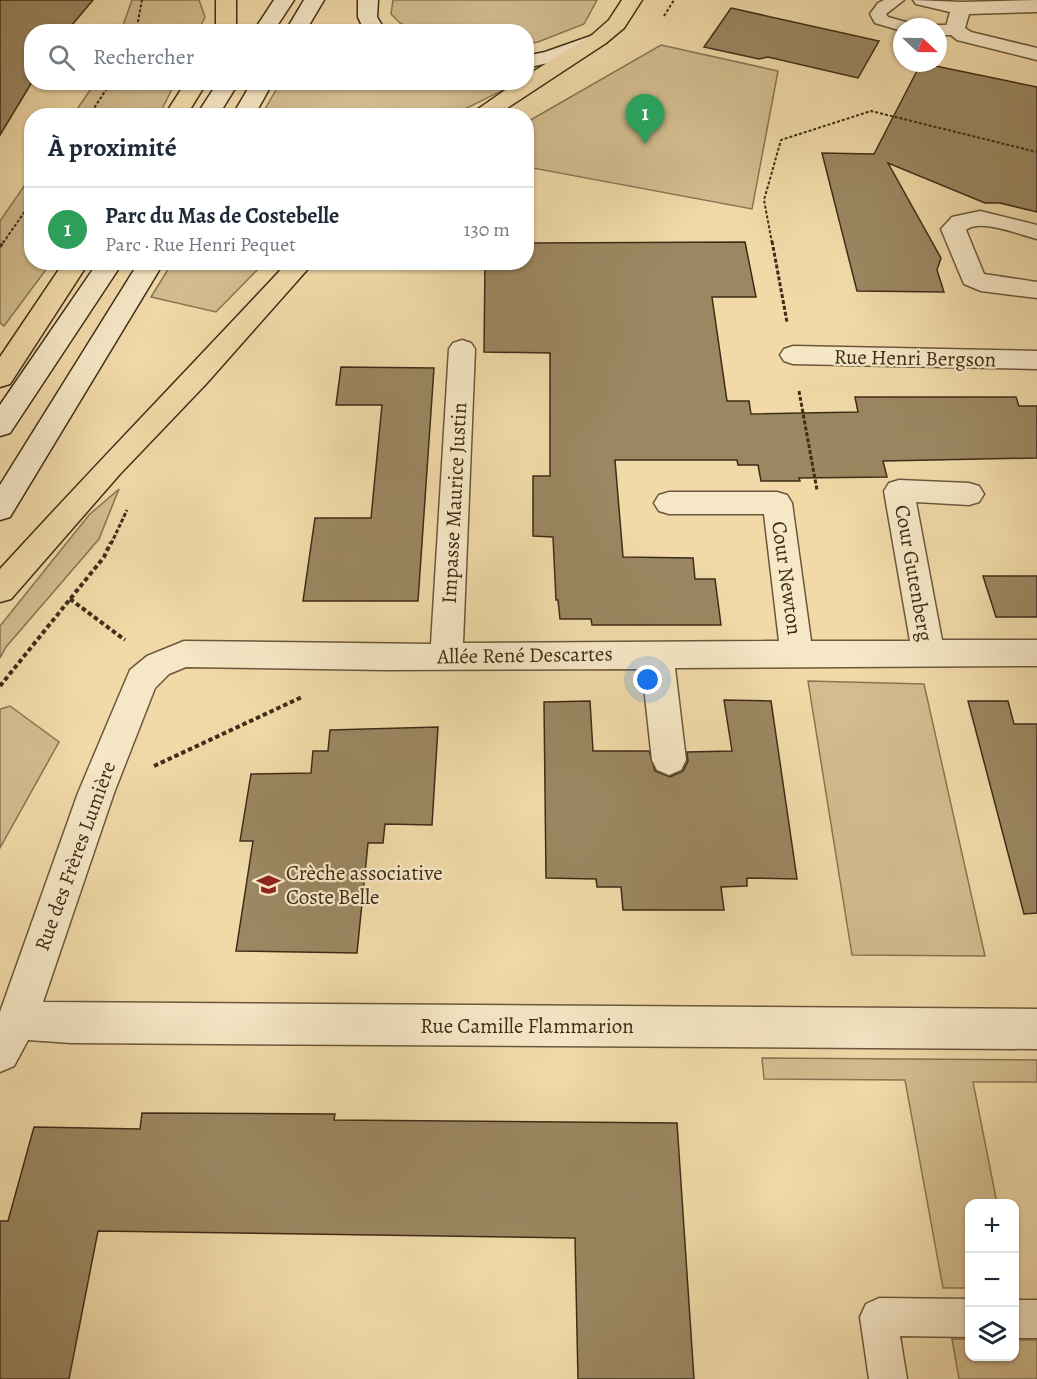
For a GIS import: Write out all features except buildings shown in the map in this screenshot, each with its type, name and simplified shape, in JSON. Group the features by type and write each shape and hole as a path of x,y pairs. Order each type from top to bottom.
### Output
{"main road":[{"path":"226,0 226,24"},
{"path":"534,81 599,39 616,24 632,0"},
{"path":"180,108 192,90"},
{"path":"491,108 520,90"},
{"path":"0,378 8,352 70,270"},
{"path":"0,590 110,466 196,378 295,270"}],"street":[{"path":"268,24 284,0"},
{"path":"300,24 314,0"},
{"path":"368,0 366,9 370,24"},
{"path":"923,0 962,8 1037,6"},
{"path":"962,8 956,20 947,30 1037,54"},
{"path":"534,60 550,57 599,39"},
{"path":"212,108 224,90"},
{"path":"248,108 258,90"},
{"path":"1037,232 969,217 957,224 953,230 973,278 981,283 1037,290"},
{"path":"0,426 106,270"},
{"path":"0,509 147,270"},
{"name":"Impasse Maurice Justin","path":"446,657 462,350"},
{"name":"Rue Henri Bergson","path":"793,356 1037,360"},
{"name":"Cour Gutenberg","path":"928,653 899,491 969,494"},
{"name":"Cour Newton","path":"669,503 777,503 796,653"},
{"name":"Allée René Descartes","path":"158,665 184,654 446,657 1037,653"},
{"path":"657,654 669,760"},
{"name":"Rue des Frères Lumière","path":"8,1036 96,793 142,680 158,665"},
{"name":"Rue Camille Flammarion","path":"8,1036 83,1023 1037,1029"}],"lane":[{"path":"893,23 881,20 878,14 884,6 896,0"},
{"path":"888,1379 879,1317 965,1318"},
{"path":"1019,1319 1037,1319"}],"path":[{"path":"138,24 142,0"},
{"path":"94,108 106,90"},
{"path":"777,503 818,497 764,200 781,140 870,111 1037,152"},
{"path":"0,247 24,212"},
{"path":"70,599 158,665"},
{"path":"96,793 312,692"}],"shaded area":[{"path":"132,0 199,0 205,17 202,24 123,24"},
{"path":"393,0 597,0 584,24 534,43 534,24 402,24 391,14"},
{"path":"661,45 778,71 752,209 534,168 534,118"},
{"path":"90,90 172,90 162,108 78,108"},
{"path":"276,90 503,90 467,108 266,108"},
{"path":"24,186 24,270 46,270 4,326 0,323 0,221"},
{"path":"168,270 257,270 216,312 151,297"},
{"path":"119,489 99,539 6,647 0,658 0,626 89,515"},
{"path":"808,681 924,684 985,956 852,955"},
{"path":"10,706 59,742 0,848 0,709"},
{"path":"762,1058 1037,1060 1037,1082 973,1082 996,1199 965,1199 965,1288 943,1288 905,1080 764,1079"},
{"path":"952,1339 965,1339 965,1361 1019,1361 1019,1340 1037,1340 1037,1379 959,1379"}],"place":[{"name":"Parc du Mas de Costebelle","path":"645,144"},
{"name":"Crèche associative Coste Belle","path":"268,885"}]}
